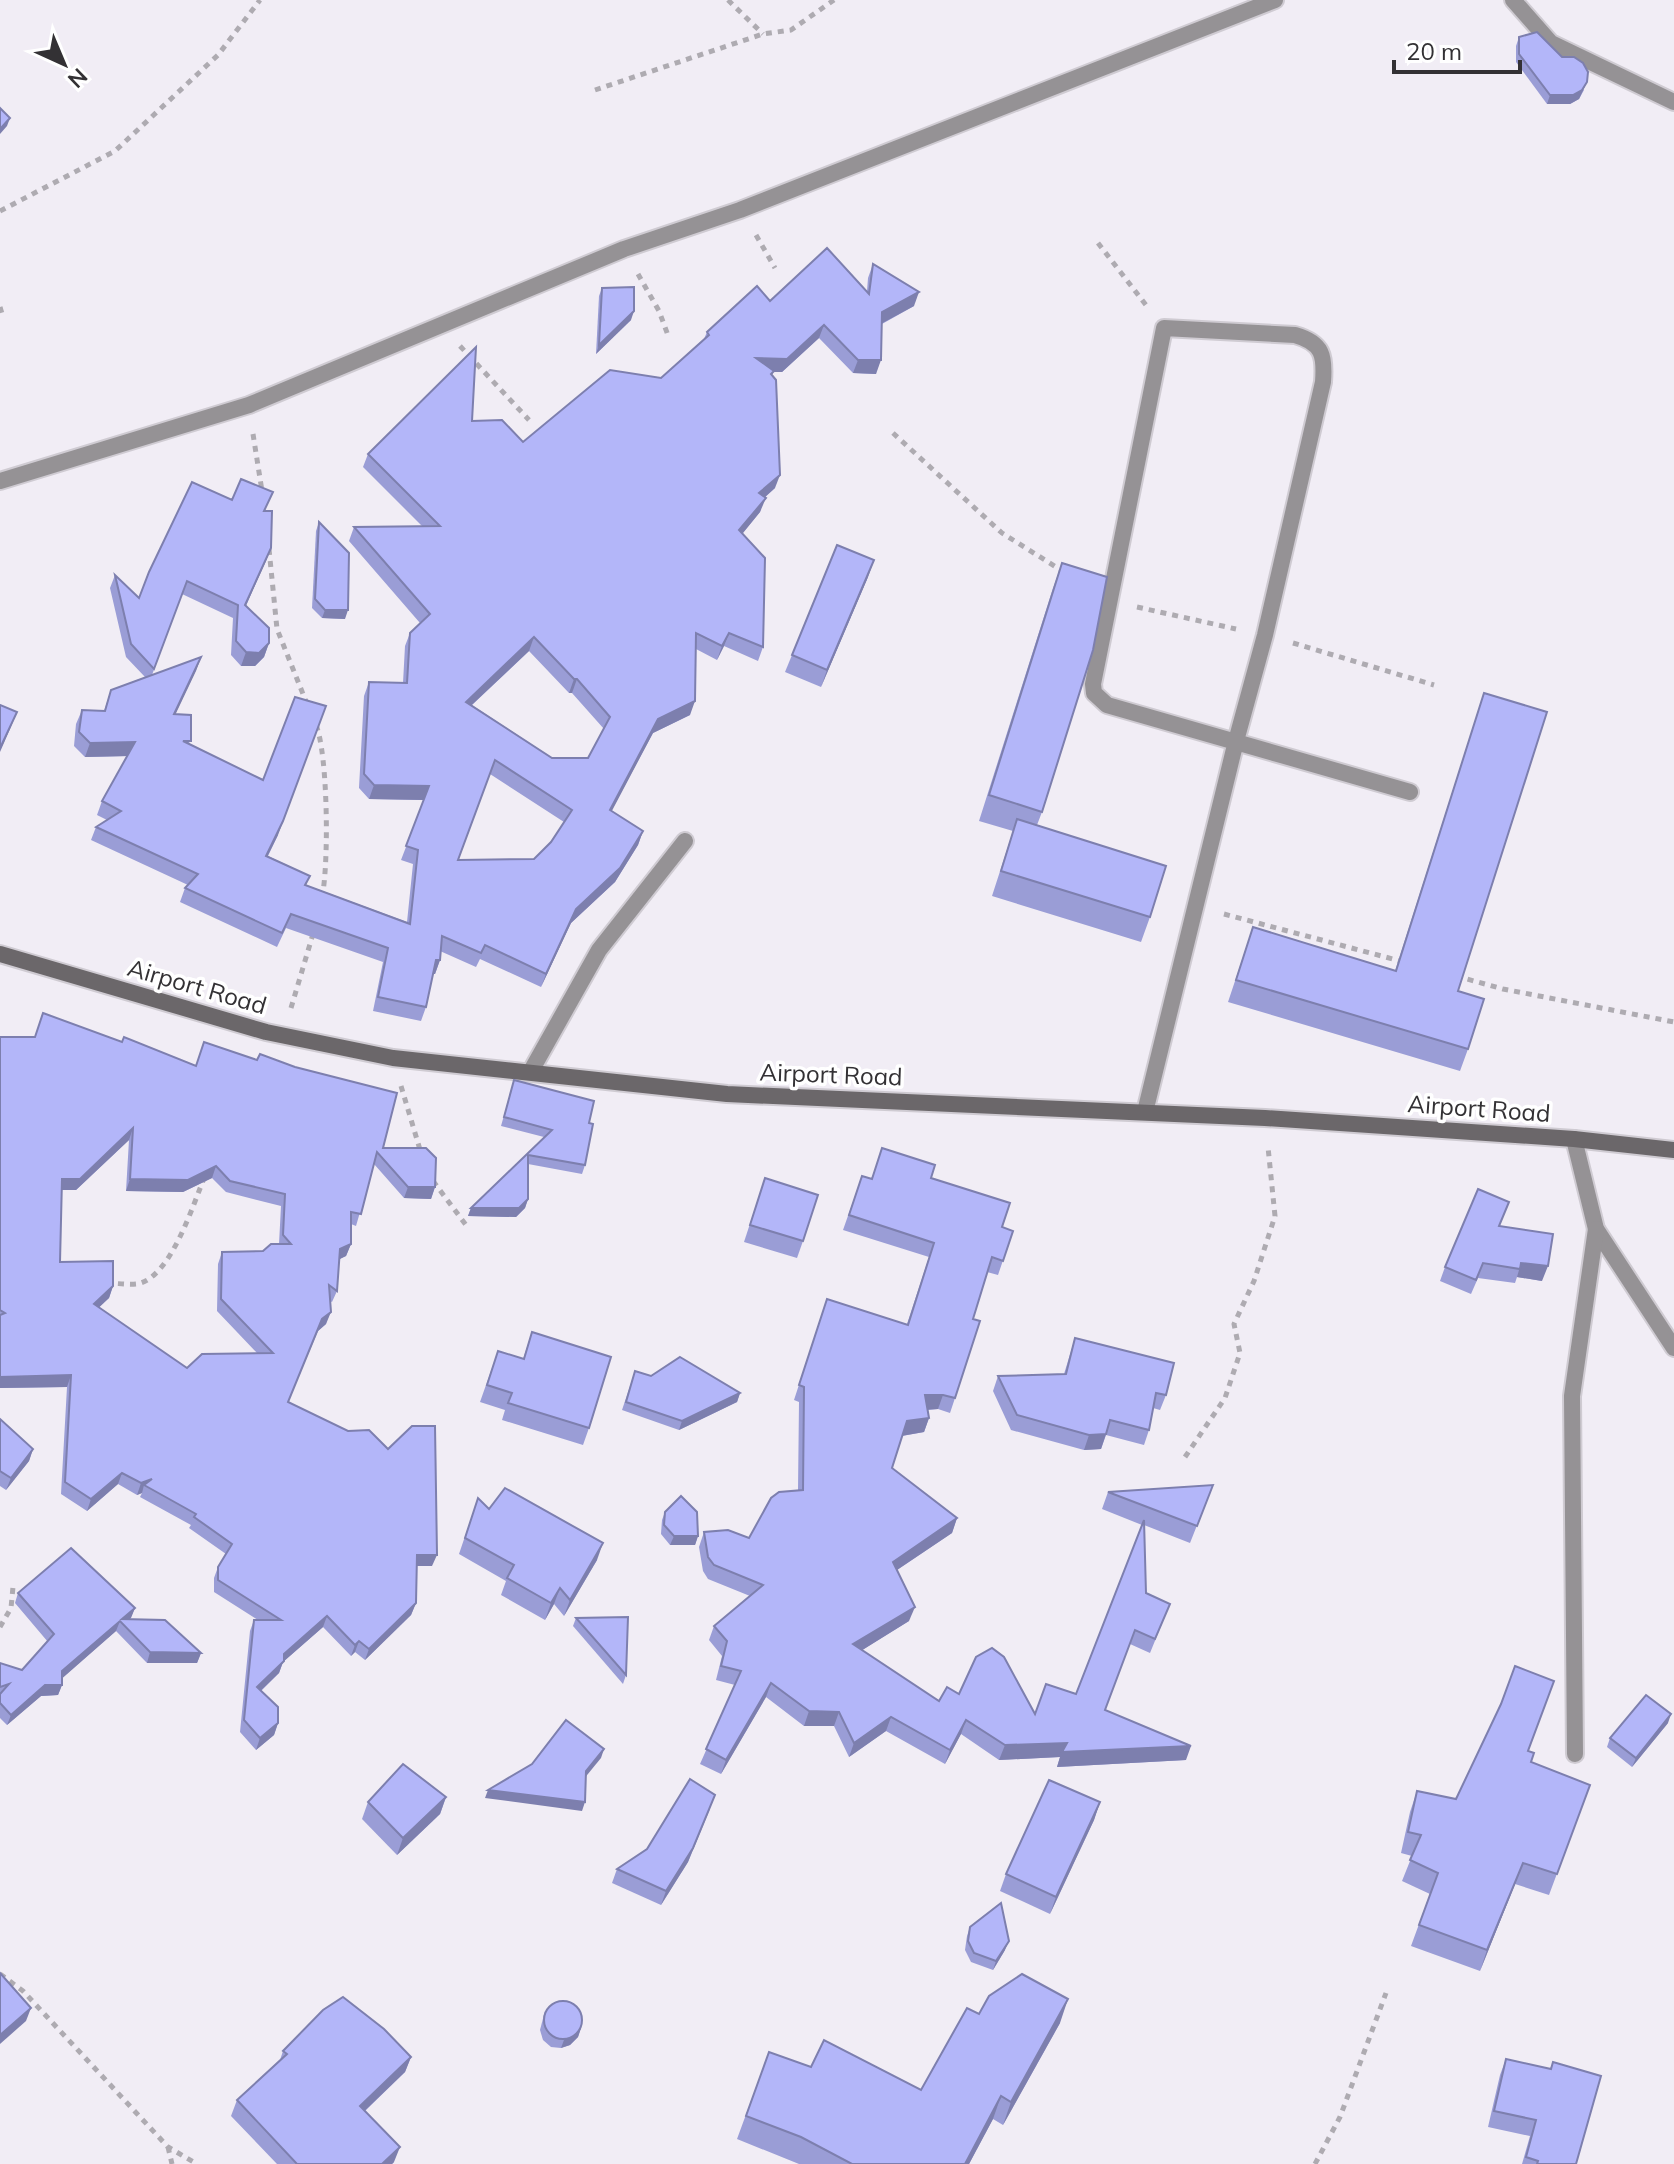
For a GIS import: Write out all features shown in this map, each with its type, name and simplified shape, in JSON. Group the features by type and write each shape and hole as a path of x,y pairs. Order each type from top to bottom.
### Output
{"street":[{"path":"0,481 249,405 624,249 740,210 1275,0"},
{"path":"1513,0 1551,43 1674,102"},
{"path":"1145,1112 1194,906 1236,741 1272,605 1323,382 1324,363 1319,349 1311,340 1295,335 1164,328 1093,684 1094,693 1107,705 1236,741 1410,792"},
{"path":"531,1071 599,950 685,841"},
{"name":"Airport Road","path":"0,954 282,1035 393,1058 727,1094 1265,1118 1574,1139 1674,1150"},
{"path":"1574,1139 1596,1229 1674,1348"},
{"path":"1575,1754 1572,1396 1596,1229"}],"path":[{"path":"0,211 115,151 218,55 260,0"},
{"path":"728,0 763,34"},
{"path":"595,90 763,34 791,30 834,0"},
{"path":"740,210 775,268"},
{"path":"1098,243 1164,328"},
{"path":"624,249 659,311 669,338"},
{"path":"0,307 3,317"},
{"path":"440,325 529,420"},
{"path":"249,405 263,496"},
{"path":"893,433 1002,533 1111,602"},
{"path":"268,539 277,629 321,739 326,876 320,906"},
{"path":"1194,906 1411,964"},
{"path":"282,1035 310,950 316,921"},
{"path":"1442,973 1503,989 1674,1022"},
{"path":"393,1058 415,1142 425,1164"},
{"path":"1185,1457 1225,1398 1240,1353 1234,1324 1254,1281 1275,1216 1265,1118"},
{"path":"99,1283 140,1284 156,1273 172,1254 207,1170"},
{"path":"430,1175 466,1225"},
{"path":"0,1627 11,1608 13,1587"},
{"path":"0,1974 23,1991 168,2147 197,2164"},
{"path":"1315,2164 1340,2117 1386,1993"},
{"path":"168,2147 172,2164"}],"building":[{"path":"1537,32 1562,57 1574,57 1583,63 1588,72 1582,90 1573,95 1550,95 1519,54 1519,37"},
{"path":"0,108 10,118 0,129"},
{"path":"827,248 869,294 873,264 919,292 882,312 881,360 858,360 824,325 787,359 756,358 774,371 771,374 776,380 780,475 759,493 766,498 739,530 765,558 763,647 729,633 722,646 696,633 695,701 658,719 610,810 643,831 620,868 576,909 546,974 485,945 481,953 442,936 440,960 436,960 426,1007 378,997 388,948 291,914 282,933 185,888 198,874 96,827 121,811 102,801 135,742 90,743 79,732 82,710 105,711 111,690 201,657 174,714 191,715 191,741 183,741 263,780 295,697 326,706 283,821 266,856 310,876 305,885 410,924 418,850 406,846 429,786 374,785 364,774 369,682 407,683 410,633 430,614 354,527 440,526 368,454 476,347 472,421 502,420 523,442 610,370 661,378 757,286 770,301","holes":["534,637 610,717 588,758 552,758 466,702","495,760 572,810 551,842 534,859 458,860"]},
{"path":"634,287 634,311 599,345 602,288"},
{"path":"241,479 273,492 264,511 272,511 271,548 245,605 269,628 269,643 259,653 246,652 236,641 238,605 187,581 154,669 131,644 115,575 139,598 192,482 232,500"},
{"path":"319,522 349,553 348,610 325,610 315,599"},
{"path":"837,545 874,560 827,670 792,655"},
{"path":"1062,563 1107,577 1093,650 1042,812 989,795"},
{"path":"1484,693 1547,712 1458,991 1484,999 1468,1049 1236,980 1253,927 1396,971"},
{"path":"0,705 17,712 0,748"},
{"path":"1017,819 1166,866 1150,917 1001,871"},
{"path":"43,1013 122,1042 124,1037 196,1066 204,1042 257,1060 260,1054 295,1067 397,1093 383,1148 426,1148 436,1158 435,1187 408,1187 377,1152 361,1214 351,1212 351,1244 340,1249 337,1291 329,1285 331,1312 322,1319 288,1402 348,1431 369,1430 388,1449 412,1426 435,1426 437,1555 417,1555 416,1603 369,1649 359,1641 355,1645 327,1616 284,1654 284,1661 257,1687 278,1707 278,1723 260,1738 244,1720 254,1620 281,1620 218,1580 218,1567 232,1544 194,1517 196,1514 144,1485 152,1479 141,1483 122,1473 91,1499 65,1482 71,1375 0,1377 0,1315 5,1313 0,1310 0,1037 35,1037","holes":["133,1128 130,1179 188,1180 216,1166 230,1181 285,1194 283,1235 291,1244 271,1244 263,1251 222,1252 221,1299 273,1353 202,1354 187,1368 94,1304 113,1286 113,1261 60,1262 62,1179 80,1179"]},
{"path":"514,1080 594,1101 585,1165 528,1155 528,1199 519,1208 471,1208 552,1130 504,1117"},
{"path":"882,1148 935,1165 931,1178 1010,1203 1002,1227 1013,1231 1003,1261 992,1257 973,1319 980,1321 955,1398 925,1395 929,1418 907,1421 892,1468 957,1518 893,1562 915,1607 853,1644 939,1701 947,1687 959,1694 976,1657 992,1648 1004,1657 1035,1714 1046,1684 1076,1694 1144,1520 1146,1593 1170,1604 1155,1639 1135,1630 1105,1710 1191,1746 1062,1752 1067,1743 1005,1745 966,1720 950,1750 891,1717 854,1743 839,1712 809,1711 771,1683 726,1760 706,1749 741,1671 721,1666 727,1641 714,1626 763,1585 714,1565 708,1557 704,1532 728,1530 749,1538 771,1498 779,1492 803,1490 804,1387 799,1385 827,1299 908,1325 934,1243 849,1215 862,1176 872,1179"},
{"path":"765,1178 818,1195 803,1241 750,1225"},
{"path":"1478,1189 1509,1202 1499,1226 1553,1234 1548,1266 1521,1263 1520,1269 1483,1263 1476,1280 1445,1267"},
{"path":"532,1332 611,1357 589,1428 508,1403 512,1393 487,1385 498,1351 524,1359"},
{"path":"1075,1338 1174,1363 1166,1395 1156,1393 1149,1430 1110,1420 1106,1434 1089,1435 1017,1415 998,1376 1066,1374"},
{"path":"680,1357 740,1393 682,1421 626,1402 635,1371 651,1376"},
{"path":"0,1419 33,1449 11,1478 0,1471"},
{"path":"1213,1485 1197,1526 1108,1492"},
{"path":"505,1488 603,1543 570,1600 560,1588 551,1603 507,1578 514,1565 465,1538 478,1498 489,1509"},
{"path":"681,1496 697,1512 698,1536 674,1536 664,1525 665,1512"},
{"path":"71,1548 135,1608 122,1619 165,1620 201,1653 150,1652 120,1621 62,1671 62,1685 45,1685 11,1715 0,1703 0,1694 9,1684 0,1687 0,1663 22,1670 54,1634 18,1593"},
{"path":"628,1617 626,1675 576,1618"},
{"path":"1515,1666 1554,1681 1528,1751 1534,1753 1531,1762 1590,1785 1557,1874 1523,1863 1487,1950 1419,1925 1438,1873 1410,1860 1421,1835 1408,1832 1417,1791 1456,1799 1501,1704"},
{"path":"1646,1695 1671,1714 1636,1758 1610,1738"},
{"path":"566,1720 604,1749 586,1771 585,1802 488,1790 532,1764"},
{"path":"403,1764 446,1797 403,1838 368,1802"},
{"path":"690,1779 715,1795 693,1848 666,1891 617,1869 647,1849"},
{"path":"1049,1780 1100,1802 1056,1897 1006,1874"},
{"path":"1001,1903 1009,1941 996,1961 974,1953 968,1941 970,1927"},
{"path":"0,1973 31,2008 0,2035"},
{"path":"1022,1974 1068,1999 1011,2102 1001,2096 965,2164 852,2164 801,2137 746,2116 769,2052 811,2067 824,2040 921,2090 967,2008 979,2014 989,1996"},
{"path":"343,1997 384,2029 411,2057 360,2106 400,2147 382,2164 297,2164 237,2100 287,2054 283,2051 323,2010"},
{"path":"563,2001 577,2006 582,2020 577,2034 563,2039 549,2034 544,2020 549,2006"},
{"path":"1506,2059 1551,2069 1553,2062 1601,2076 1576,2164 1537,2164 1538,2161 1526,2157 1536,2120 1494,2111"}]}
